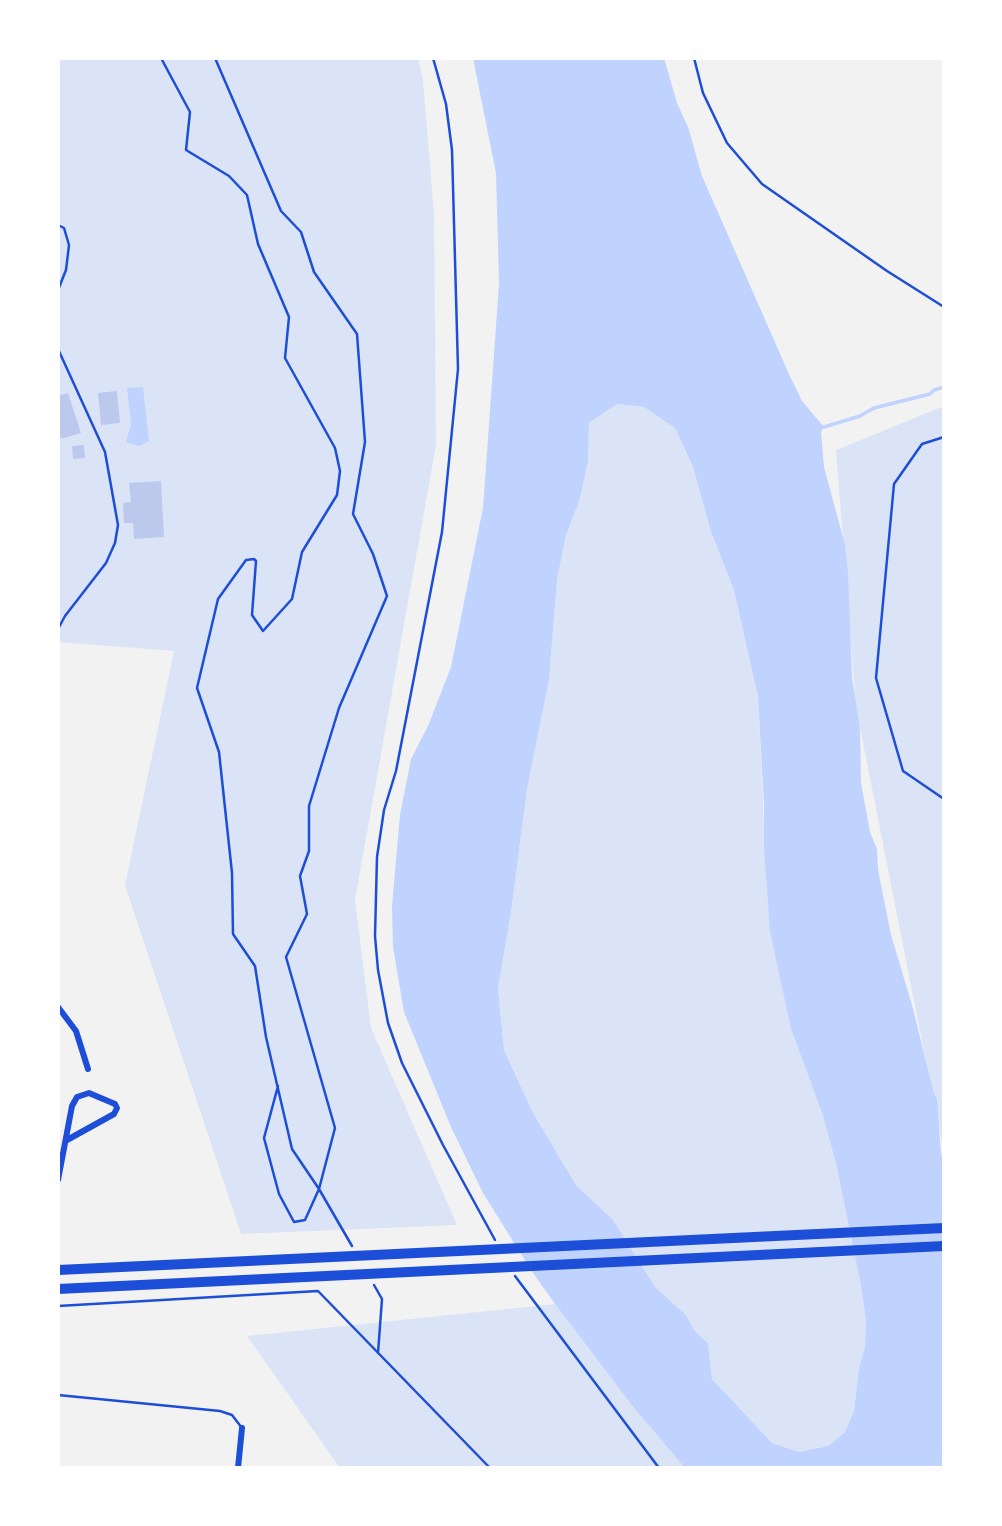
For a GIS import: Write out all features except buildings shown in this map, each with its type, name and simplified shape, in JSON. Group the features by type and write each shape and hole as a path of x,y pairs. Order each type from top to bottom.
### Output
{"main road":[{"path":"58,1270 944,1228"},
{"path":"58,1289 944,1246"}],"street":[{"path":"58,1007 76,1031 88,1069"},
{"path":"58,1180 72,1106 78,1097 89,1093 115,1104 117,1108 114,1114 67,1140"},
{"path":"238,1468 242,1428"}],"lane":[{"path":"694,58 703,93 727,143 762,184 944,307"},
{"path":"58,225 64,228 69,245 66,270 58,290"},
{"path":"58,349 105,452 118,525 115,543 106,563 58,629"},
{"path":"58,1395 220,1411 232,1415 242,1428"}],"path":[{"path":"161,58 190,113 186,150 229,176 247,195 258,243 289,317 285,358 335,448 341,471 337,495 302,552 292,599 263,631 252,615 254,559 246,560 218,599 197,688 219,752 232,873 233,934 255,966 266,1037 292,1149 319,1189"},
{"path":"215,58 281,211 301,232 314,272 357,334 365,442 353,514 373,554 387,596 339,708 309,806 309,851 300,876 307,914 286,957 335,1128 319,1189 305,1220 294,1222 279,1194 264,1138 278,1085"},
{"path":"433,58 446,104 452,150 458,369 442,532 396,771 384,810 377,857 375,936 388,1023 402,1063 496,1243"},
{"path":"944,437 922,444 894,484 876,678 903,771 944,799"},
{"path":"510,1267 544,1317 659,1468"},
{"path":"58,1306 318,1291 490,1468"}],"shaded area":[{"path":"58,58 418,58 423,81 434,214 436,445 355,900 371,1028 457,1225 241,1234 125,885 174,651 58,642"},
{"path":"617,404 644,407 675,428 693,467 711,532 734,590 758,697 767,888 791,1029 822,1113 836,1163 861,1286 866,1321 865,1347 859,1368 854,1411 845,1432 828,1446 799,1452 772,1443 712,1379 708,1343 695,1331 686,1315 655,1287 613,1220 576,1185 533,1113 504,1050 498,989 527,789 549,680 557,580 566,535 580,499 588,461 589,423"},
{"path":"944,406 944,1153 856,707 836,450"},
{"path":"555,1304 634,1408 685,1468 340,1468 247,1336"}],"water":[{"path":"473,58 664,58 702,176 802,401 824,427 821,432 824,467 845,545 848,573 852,677 860,729 861,783 870,832 877,849 878,870 891,935 937,1099 941,1154 944,1160 944,1468 685,1468 634,1408 555,1304 483,1193 451,1127 404,1012 393,947 392,906 400,815 411,759 428,726 451,667 483,508 499,284 496,173","holes":["617,404 644,407 675,428 693,467 711,532 734,590 758,697 770,931 791,1029 822,1113 836,1163 861,1286 866,1321 865,1347 859,1368 854,1411 845,1432 828,1446 799,1452 772,1443 712,1379 708,1343 695,1331 686,1315 655,1287 613,1220 576,1185 533,1113 504,1050 498,989 527,789 549,680 557,580 566,535 580,499 588,461 589,423"]},
{"path":"143,387 149,441 139,446 126,442 131,424 127,388"}],"waterway":[{"path":"824,427 860,416 874,408 930,394 944,387"}]}
